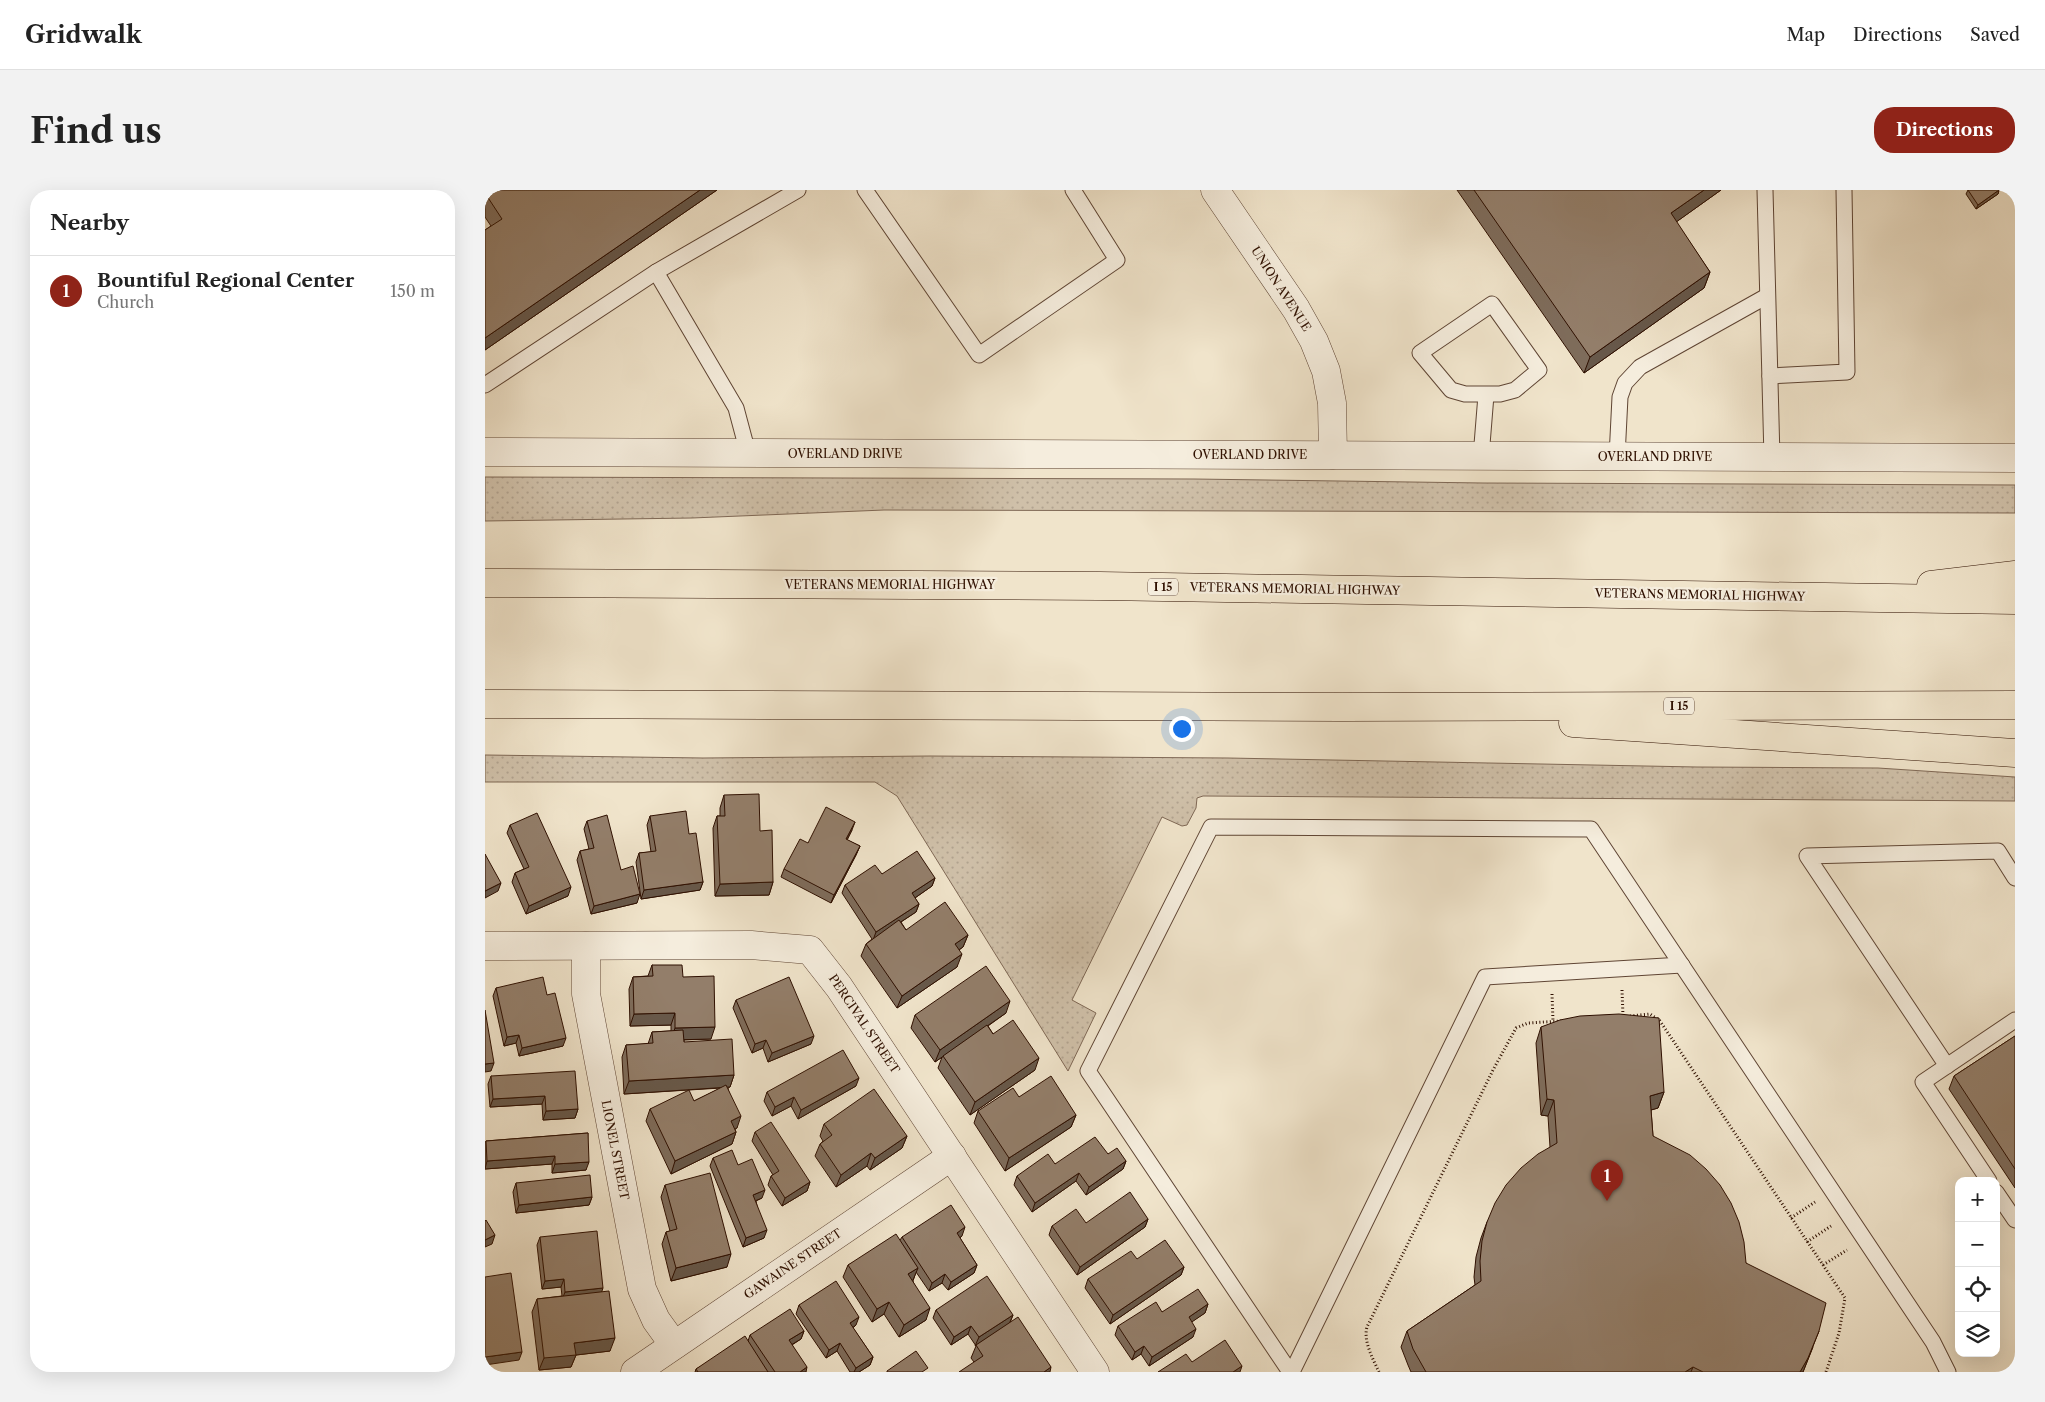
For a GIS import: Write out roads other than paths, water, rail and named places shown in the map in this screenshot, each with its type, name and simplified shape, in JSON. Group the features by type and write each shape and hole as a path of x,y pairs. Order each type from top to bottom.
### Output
{"highway":[{"path":"1840,598 2015,575"},
{"name":"VETERANS MEMORIAL HIGHWAY","path":"485,583 1091,586 2015,600"},
{"name":"I 15","path":"485,704 1342,707 2015,705"},
{"path":"1342,707 2015,753"}],"street":[{"name":"UNION AVENUE","path":"1215,190 1296,309 1314,341 1326,371 1332,403 1333,455"},
{"name":"OVERLAND DRIVE","path":"485,452 2015,458"},
{"name":"PERCIVAL STREET","path":"485,946 751,945 810,950 839,987 1095,1372"},
{"name":"LIONEL STREET","path":"586,946 586,994 642,1289 656,1320 674,1345"},
{"name":"GAWAINE STREET","path":"635,1372 952,1156"}],"lane":[{"path":"485,385 656,272 799,190"},
{"path":"865,190 979,355 1117,260 1073,190"},
{"path":"1765,190 1772,458"},
{"path":"1770,376 1847,372 1844,190"},
{"path":"656,272 736,408 748,454"},
{"path":"1617,457 1620,397 1625,383 1640,367 1767,296"},
{"path":"1492,304 1539,370 1515,390 1486,395 1465,394 1451,390 1420,353 1492,304"},
{"path":"1481,457 1486,395"},
{"path":"1682,966 1485,977 1291,1372 1088,1071 1211,827 1591,829 1933,1342 1948,1372"},
{"path":"1947,1066 1807,856 1998,851 2015,878"},
{"path":"1986,1177 1923,1082 2015,1020"},
{"path":"2000,1198 2015,1220"}],"place":[{"name":"Bountiful Regional Center","path":"1607,1201"}]}
